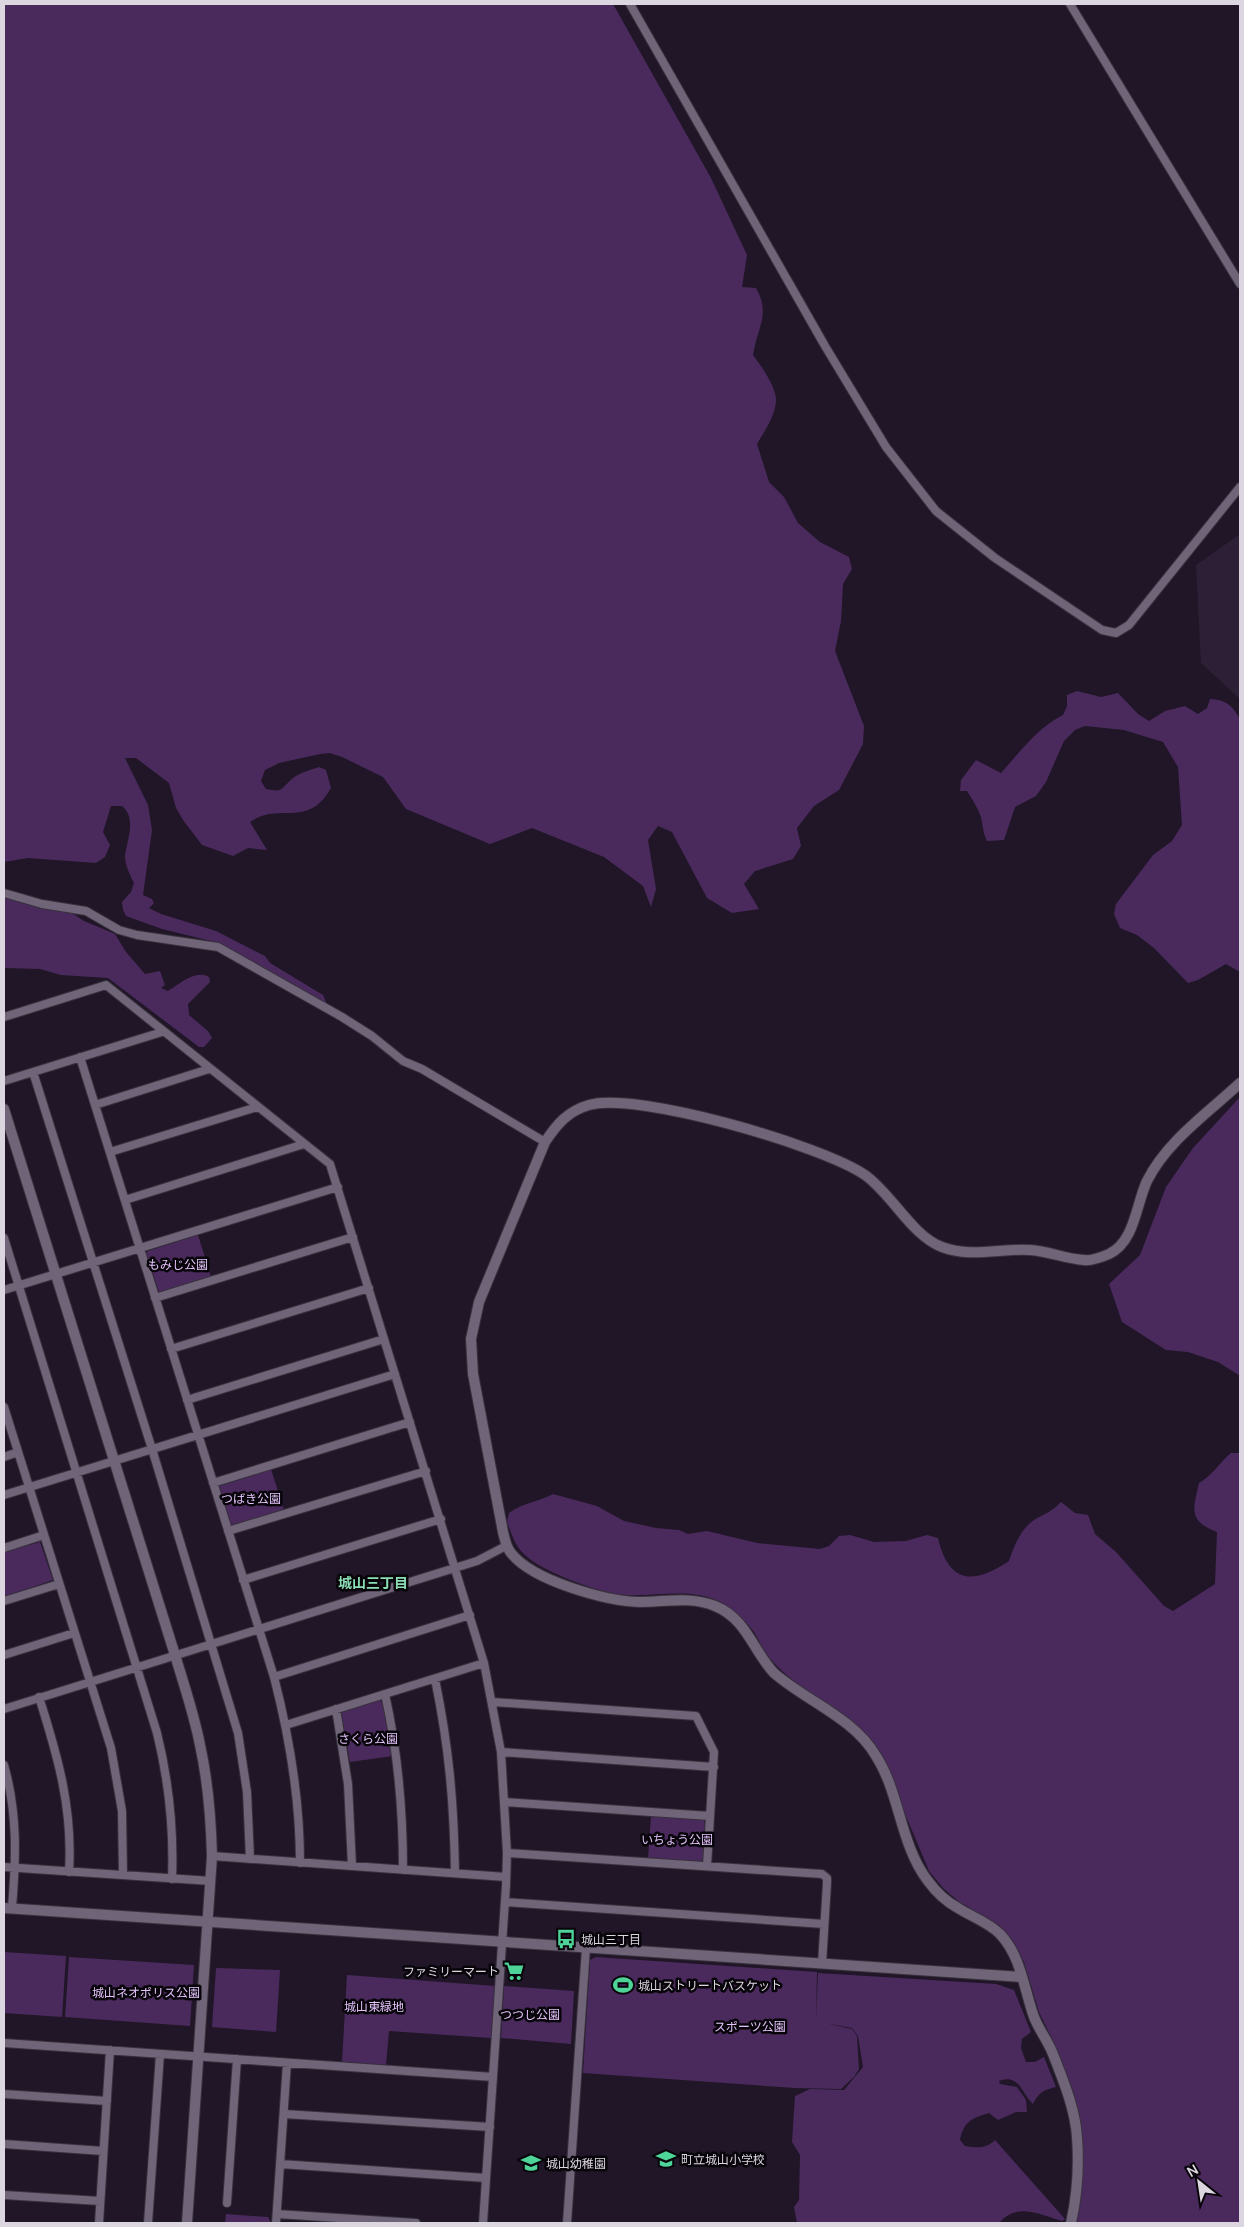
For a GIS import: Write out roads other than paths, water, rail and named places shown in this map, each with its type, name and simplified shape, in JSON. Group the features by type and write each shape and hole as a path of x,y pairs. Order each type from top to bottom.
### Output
{"street":[{"path":"630,4 825,346 886,447 936,511 988,552 1102,630 1116,633 1129,625 1240,487"},
{"path":"1070,4 1240,284"},
{"path":"4,893 42,904 86,911 119,930 136,936 218,947 342,1017 372,1036 403,1060 422,1069 545,1142"},
{"path":"4,1017 106,985 162,1032 330,1164 484,1663 493,1702 501,1752 507,1852 483,2223"},
{"path":"4,1081 162,1032"},
{"path":"80,1057 274,1677 286,1724 297,1790 300,1863"},
{"path":"95,1105 209,1069"},
{"path":"32,1072 152,1449 232,1714 241,1752 247,1792 250,1859"},
{"path":"1071,2223 1075,2196 1077,2137 1071,2105 1052,2051 1035,2019 1015,1956 1000,1934 948,1902 922,1873 912,1852 881,1764 866,1742 848,1726 774,1673 767,1666 751,1636 730,1615 716,1606 691,1600 641,1602 606,1598 539,1574 511,1554 506,1546 473,1374 471,1339 479,1302 545,1142 555,1126 566,1116 590,1105 619,1102 691,1114 776,1139 845,1163 883,1189 918,1230 942,1248 968,1252 1031,1250 1086,1261 1106,1255 1122,1244 1129,1231 1147,1182 1158,1163 1183,1135 1240,1084"},
{"path":"110,1152 257,1107"},
{"path":"4,1109 175,1655 200,1746 211,1821 212,1856 187,2223"},
{"path":"125,1200 304,1144"},
{"path":"4,1290 338,1187"},
{"path":"155,1298 353,1237"},
{"path":"4,1238 157,1734 168,1781 173,1843 172,1879"},
{"path":"171,1349 369,1288"},
{"path":"187,1400 384,1339"},
{"path":"4,1495 395,1374"},
{"path":"4,1407 109,1742 117,1777 123,1828 122,1875"},
{"path":"213,1483 410,1422"},
{"path":"4,1457 18,1452"},
{"path":"228,1531 426,1471"},
{"path":"244,1580 441,1519"},
{"path":"4,1548 44,1535"},
{"path":"4,1708 456,1568 477,1561 506,1546"},
{"path":"4,1601 59,1584"},
{"path":"274,1677 470,1615"},
{"path":"4,1655 74,1633"},
{"path":"286,1724 484,1663"},
{"path":"434,1679 444,1724 451,1773 455,1873"},
{"path":"385,1694 401,1791 403,1870"},
{"path":"39,1697 64,1787 69,1828 69,1872"},
{"path":"493,1702 696,1716 714,1752 707,1866"},
{"path":"336,1709 348,1784 352,1866"},
{"path":"501,1752 714,1767"},
{"path":"4,1765 15,1815 16,1868 8,1908 1021,1977"},
{"path":"505,1802 710,1816"},
{"path":"507,1852 822,1874 827,1878 822,1964"},
{"path":"212,1856 506,1877"},
{"path":"4,1868 211,1881"},
{"path":"505,1902 824,1924"},
{"path":"568,2223 586,1948"},
{"path":"4,2043 493,2077"},
{"path":"99,2223 110,2050"},
{"path":"148,2223 160,2054"},
{"path":"227,2203 237,2059"},
{"path":"276,2223 287,2063"},
{"path":"4,2094 107,2101"},
{"path":"284,2114 490,2127"},
{"path":"4,2144 103,2151"},
{"path":"280,2164 486,2178"},
{"path":"4,2195 100,2201"},
{"path":"277,2214 416,2223"}],"place":[{"name":"城山三丁目","path":"566,1939"},
{"name":"ファミリーマート","path":"514,1971"},
{"name":"城山ストリートバスケット","path":"623,1985"},
{"name":"町立城山小学校","path":"666,2159"},
{"name":"城山幼稚園","path":"531,2163"}],"district":[{"name":"城山三丁目","path":"373,1582"}],"park label":[{"name":"もみじ公園","path":"178,1264"},
{"name":"つばき公園","path":"251,1498"},
{"name":"さくら公園","path":"368,1738"},
{"name":"いちょう公園","path":"677,1839"},
{"name":"城山ネオポリス公園","path":"146,1992"},
{"name":"城山東緑地","path":"374,2006"},
{"name":"つつじ公園","path":"530,2014"},
{"name":"スポーツ公園","path":"750,2026"}]}
